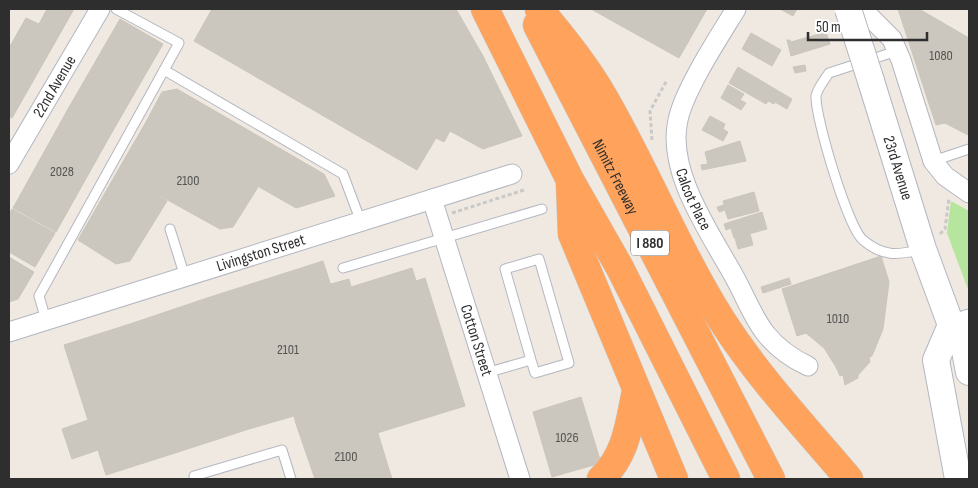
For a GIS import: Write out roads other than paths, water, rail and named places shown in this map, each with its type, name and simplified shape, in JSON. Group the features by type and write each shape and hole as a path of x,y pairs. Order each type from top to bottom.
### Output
{"highway":[{"name":"I 880","path":"485,9 570,180 620,268 726,479"},
{"name":"Nimitz Freeway","path":"528,9 771,479"},
{"path":"539,9 575,52 602,94 682,248 721,318 753,365 849,479"},
{"path":"570,180 572,234 674,479"},
{"path":"601,479 619,458 626,442 636,391"}],"main road":[{"name":"23rd Avenue","path":"848,9 923,249 963,327 969,372"},
{"path":"958,479 936,360 963,327"}],"street":[{"name":"22nd Avenue","path":"9,164 100,9"},
{"name":"Calcot Place","path":"736,9 694,84 678,119 676,140 680,163 691,198 765,333 791,358 808,366"},
{"path":"862,9 892,39 933,160 938,168 962,188"},
{"name":"Livingston Street","path":"9,332 512,174"},
{"name":"Cotton Street","path":"432,199 520,479"}],"lane":[{"path":"46,320 38,296 179,43 116,9"},
{"path":"897,51 829,73 816,96 826,145 848,216 862,240 896,256 923,249"},
{"path":"164,70 343,174 361,222"},
{"path":"933,160 969,149"},
{"path":"343,268 542,209"},
{"path":"170,229 185,277"},
{"path":"539,259 569,363 535,373 532,360 505,269 539,259"},
{"path":"486,373 532,360"},
{"path":"195,479 194,476 282,450 291,479"}]}
